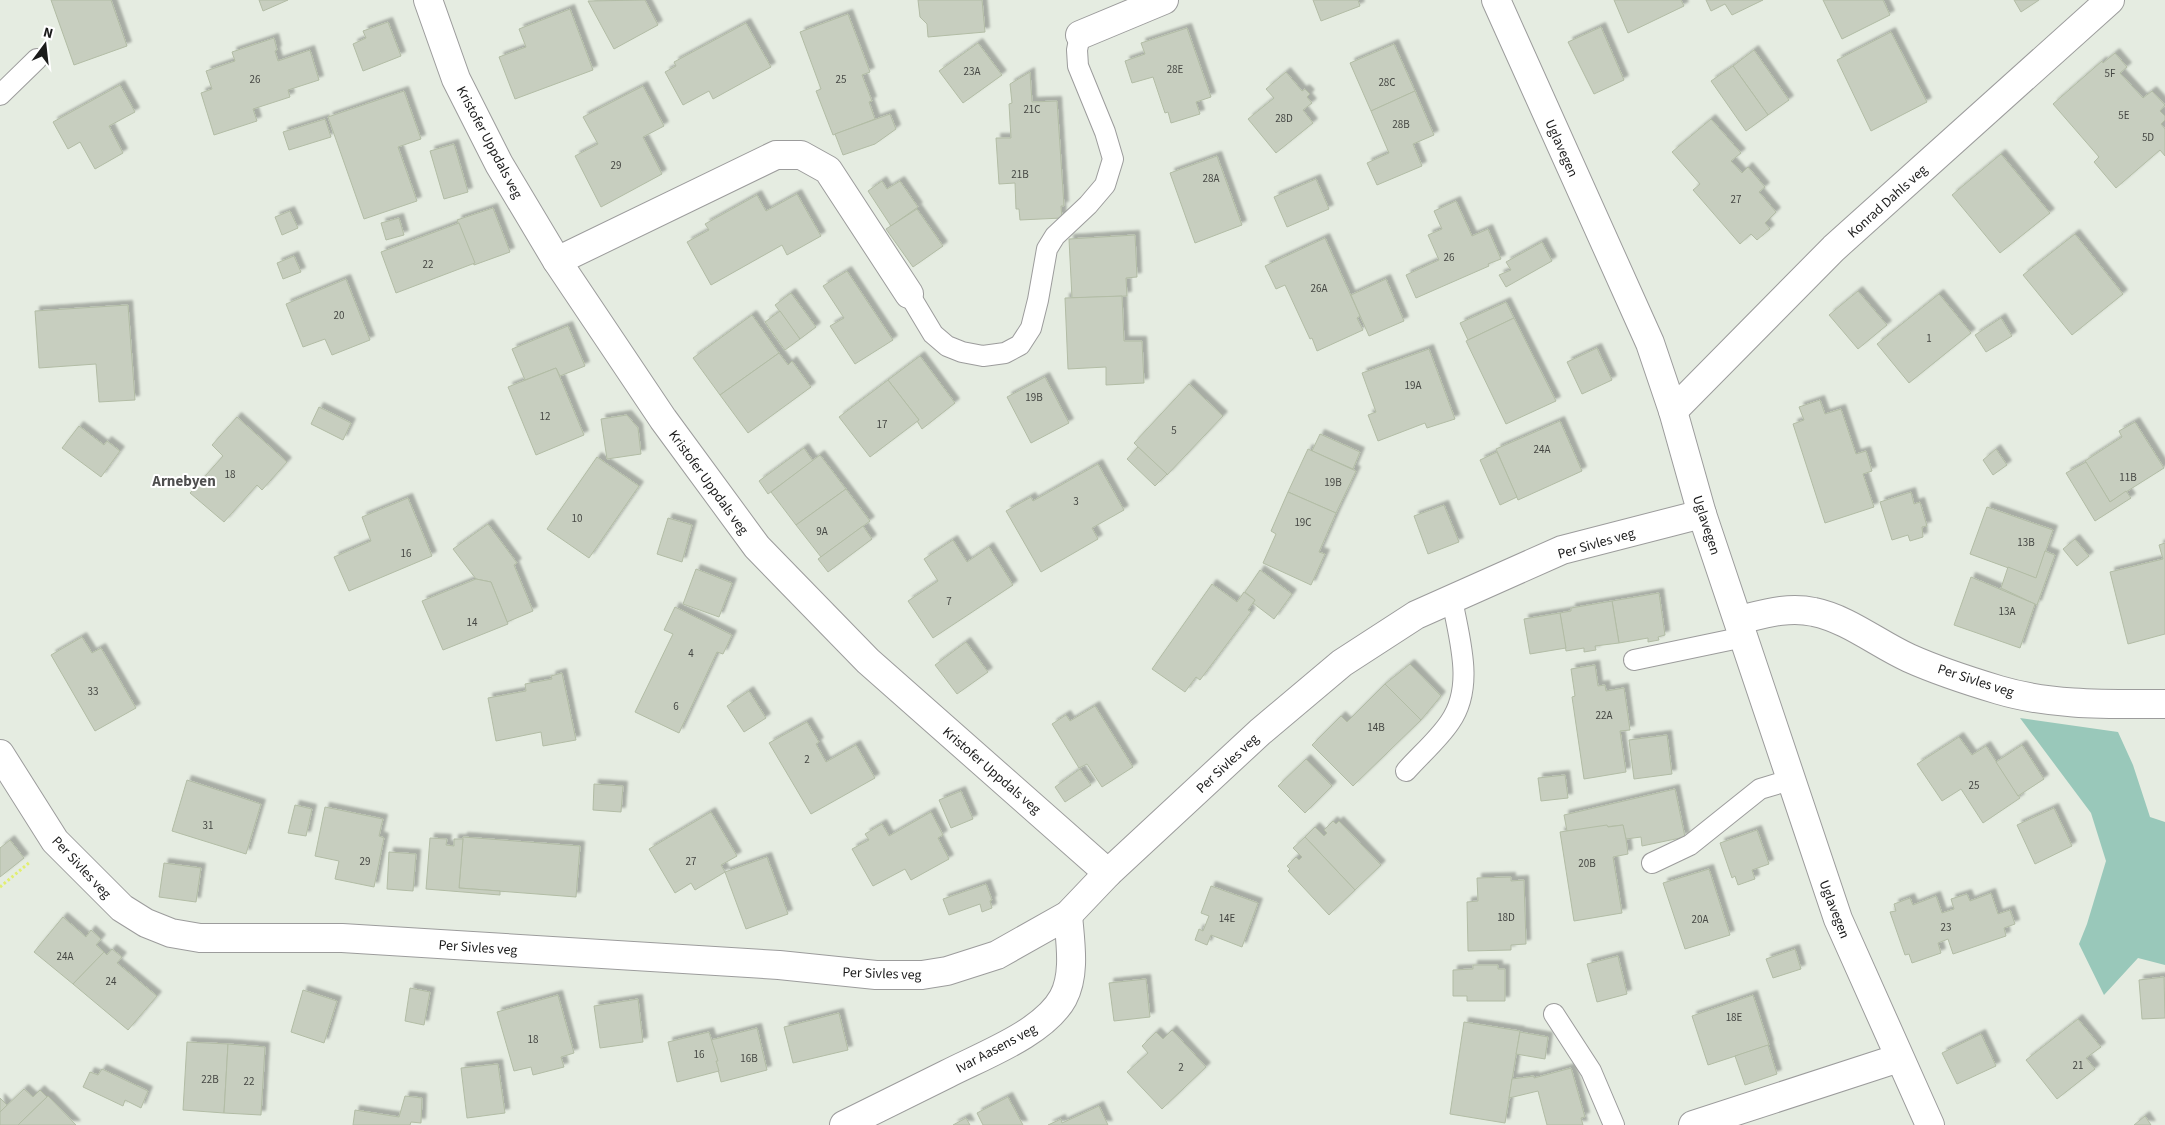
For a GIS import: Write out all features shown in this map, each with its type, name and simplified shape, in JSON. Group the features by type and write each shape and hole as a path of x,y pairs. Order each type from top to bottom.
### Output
{"street":[{"name":"Kristofer Uppdals veg","path":"428,0 456,79 499,164 558,261 663,419 757,547 868,662 1108,873"},
{"path":"1080,35 1164,0"},
{"name":"Uglavegen","path":"1496,0 1650,343 1673,411 1702,514 1742,628 1790,780 1838,919 1930,1125"},
{"name":"Konrad Dahls veg","path":"1673,411 1834,248 2110,0"},
{"path":"558,261 776,155 801,155 828,170 909,294"},
{"name":"Per Sivles veg","path":"0,754 55,841 122,908 146,923 171,932 200,938 352,939 779,965 896,976 936,973 974,964 997,955 1068,915 1108,873 1260,732 1342,663 1416,614 1562,550 1702,514"},
{"name":"Per Sivles veg","path":"1742,628 1780,609 1814,612 1841,622 1910,658 2000,691 2041,699 2092,704 2165,704"},
{"name":"Ivar Aasens veg","path":"844,1125 993,1051 1044,1021 1056,1010 1064,996 1070,979 1071,960 1068,915"},
{"path":"1692,1125 1899,1058"}],"lane":[{"path":"909,294 933,334 946,346 962,352 983,356 1005,353 1020,345 1031,328 1047,249 1055,236 1088,205 1105,185 1113,158 1105,132 1078,66 1077,50 1080,35"},
{"path":"0,95 38,59"},
{"path":"1406,771 1450,722 1462,700 1464,667 1452,599"},
{"path":"1634,660 1742,628"},
{"path":"1652,863 1690,845 1760,789 1790,780"},
{"path":"1554,1014 1591,1071 1614,1125"}],"shaded area":[{"path":"2020,718 2118,732 2133,765 2150,817 2165,822 2165,965 2138,958 2104,995 2079,944 2106,861 2091,813"}],"building":[{"path":"51,0 111,0 127,46 74,65"},
{"path":"259,0 288,0 263,11"},
{"path":"645,0 658,25 614,49 588,1"},
{"path":"918,0 982,0 985,32 928,37 927,24 920,17"},
{"path":"1313,0 1358,0 1360,6 1321,21"},
{"path":"1614,0 1681,0 1684,6 1628,33"},
{"path":"1706,0 1763,0 1732,15 1725,4 1711,11"},
{"path":"1823,0 1883,0 1890,15 1842,39"},
{"path":"2014,0 2039,0 2021,12"},
{"path":"570,9 593,70 515,99 499,57 526,47 519,29"},
{"path":"848,14 870,72 862,75 872,101 869,102 875,119 833,135 816,91 821,89 800,32"},
{"path":"388,22 401,56 363,71 353,44 366,38 363,31"},
{"path":"746,23 771,67 713,99 709,91 683,105 665,72 676,66 674,62"},
{"path":"1601,27 1624,80 1594,94 1568,42"},
{"path":"1187,28 1211,97 1196,102 1200,114 1171,123 1168,112 1165,113 1153,77 1132,83 1125,61 1145,54 1141,43"},
{"path":"1891,32 1927,102 1871,131 1837,60"},
{"path":"274,38 278,61 310,50 319,80 288,90 290,97 253,109 257,121 214,135 201,93 212,89 206,71 235,61 232,52"},
{"path":"978,43 1002,75 963,103 939,71"},
{"path":"1394,44 1415,91 1371,111 1350,63"},
{"path":"1754,50 1789,100 1768,115 1733,66"},
{"path":"2115,53 2127,67 2120,73 2143,98 2152,91 2165,105 2160,111 2165,116 2165,120 2161,124 2165,129 2165,156 2160,150 2116,188 2094,162 2099,157 2053,104 2102,61 2103,63"},
{"path":"1733,66 1768,115 1746,131 1711,81"},
{"path":"1030,72 1032,102 1057,101 1064,206 1061,206 1062,218 1020,220 1019,209 1016,209 1015,183 999,184 996,138 1011,138 1009,104 1012,103 1010,84"},
{"path":"1286,72 1302,91 1305,89 1310,94 1307,97 1312,103 1303,110 1313,123 1276,153 1248,119 1274,98 1266,89"},
{"path":"120,85 135,112 109,126 123,153 95,169 80,142 68,149 53,122"},
{"path":"643,86 664,126 643,137 662,174 601,207 575,156 598,144 583,117"},
{"path":"404,91 421,139 398,147 417,201 364,219 328,117"},
{"path":"1415,91 1434,135 1413,144 1422,166 1377,185 1367,163 1389,153 1371,111"},
{"path":"890,114 896,129 875,144 843,155 835,134"},
{"path":"325,119 331,137 289,150 283,132"},
{"path":"1711,119 1741,153 1731,161 1742,173 1748,167 1765,187 1759,192 1776,212 1765,223 1770,229 1757,240 1751,234 1740,244 1693,190 1700,184 1672,152"},
{"path":"454,144 468,192 444,199 430,151"},
{"path":"2001,154 2050,213 2000,253 1952,195"},
{"path":"1217,156 1242,225 1195,243 1170,173"},
{"path":"1316,179 1329,209 1287,227 1274,197"},
{"path":"882,181 887,189 900,181 918,207 891,226 868,191"},
{"path":"797,194 821,236 787,255 782,245 711,285 687,242 709,230 705,224 757,195 766,211"},
{"path":"1456,201 1472,236 1488,229 1501,259 1416,298 1406,275 1439,260 1428,235 1442,229 1434,211"},
{"path":"493,208 510,252 474,265 457,220"},
{"path":"917,209 943,246 913,267 886,229"},
{"path":"290,211 298,228 282,235 275,217"},
{"path":"399,218 404,235 386,240 381,223"},
{"path":"459,223 475,263 396,293 381,252"},
{"path":"2075,234 2123,294 2072,335 2023,275"},
{"path":"1135,235 1137,277 1126,278 1127,296 1072,298 1069,239"},
{"path":"1325,238 1360,316 1357,318 1363,330 1317,351 1285,285 1276,289 1265,266"},
{"path":"1542,242 1552,261 1506,287 1499,275 1511,270 1506,262"},
{"path":"294,256 301,272 283,279 277,263"},
{"path":"847,271 893,340 855,364 830,326 844,318 823,286"},
{"path":"346,279 370,340 332,355 325,339 303,347 286,304"},
{"path":"1386,279 1404,321 1369,336 1351,295"},
{"path":"1858,291 1887,325 1858,349 1829,315"},
{"path":"791,293 816,327 800,339 775,305"},
{"path":"1939,294 1971,333 1909,383 1877,344"},
{"path":"1122,296 1124,341 1142,341 1144,383 1106,385 1106,367 1068,369 1065,298"},
{"path":"1506,302 1514,318 1468,340 1460,323"},
{"path":"128,305 135,400 99,402 96,364 39,368 35,311"},
{"path":"780,311 800,339 785,350 765,322"},
{"path":"752,315 779,353 720,395 693,358"},
{"path":"1514,318 1556,401 1506,424 1466,341"},
{"path":"2001,318 2012,336 1986,352 1975,335"},
{"path":"568,326 585,366 560,376 556,368 525,380 512,349"},
{"path":"1597,348 1612,380 1582,394 1567,362"},
{"path":"1429,349 1455,419 1427,428 1425,423 1378,441 1368,415 1376,412 1362,373"},
{"path":"779,353 788,365 792,361 811,387 748,433 720,395"},
{"path":"920,356 955,403 922,429 917,421 919,420 888,380"},
{"path":"556,368 584,435 536,455 508,387"},
{"path":"1045,377 1069,423 1031,443 1007,397"},
{"path":"888,380 919,420 870,457 839,417"},
{"path":"1189,384 1223,416 1167,475 1134,443"},
{"path":"1820,400 1825,414 1841,409 1856,454 1866,451 1872,471 1863,474 1874,507 1825,523 1793,424 1804,420 1799,407"},
{"path":"319,407 351,423 343,440 311,424"},
{"path":"627,415 638,428 641,454 607,459 601,419"},
{"path":"237,417 287,462 262,490 257,485 224,522 190,493 223,456 212,445"},
{"path":"1560,421 1582,471 1518,500 1496,449"},
{"path":"2135,422 2164,468 2110,502 2085,461 2122,437 2119,431"},
{"path":"79,426 104,445 107,441 120,451 101,477 62,448"},
{"path":"1320,434 1360,452 1353,469 1312,451"},
{"path":"1138,447 1167,474 1155,486 1127,459"},
{"path":"804,448 813,461 768,494 759,481"},
{"path":"1308,449 1356,471 1336,513 1288,492"},
{"path":"1996,449 2007,465 1993,475 1983,460"},
{"path":"1497,452 1517,497 1500,505 1480,460"},
{"path":"820,455 846,489 796,525 771,492"},
{"path":"597,457 639,486 589,558 547,529"},
{"path":"2086,462 2110,502 2126,491 2131,498 2095,521 2066,473"},
{"path":"1098,464 1124,510 1092,528 1098,539 1041,572 1006,511 1031,497 1033,501"},
{"path":"846,489 870,521 821,557 796,525"},
{"path":"1288,492 1336,513 1319,552 1325,554 1311,585 1263,563 1276,534 1271,531"},
{"path":"1911,492 1914,504 1920,502 1927,526 1922,527 1923,537 1910,541 1908,535 1892,540 1880,502"},
{"path":"408,498 432,556 349,591 334,557 371,541 362,517"},
{"path":"1444,505 1459,542 1428,554 1414,516"},
{"path":"1987,507 2053,530 2036,578 1970,554"},
{"path":"668,518 692,525 682,562 657,554"},
{"path":"488,524 517,563 514,565 533,611 507,622 491,582 476,579 453,549"},
{"path":"863,526 872,539 828,572 818,559"},
{"path":"2075,539 2089,556 2077,566 2063,549"},
{"path":"953,540 967,562 989,547 1013,585 933,638 908,601 938,581 924,559"},
{"path":"2165,543 2165,634 2128,644 2110,572 2163,559 2159,545"},
{"path":"2045,551 2055,555 2037,605 2001,588 2008,567 2036,578"},
{"path":"696,569 732,583 719,617 683,604"},
{"path":"1260,570 1292,594 1274,619 1253,603 1255,600 1245,592"},
{"path":"1971,577 2035,604 2020,648 1954,625"},
{"path":"476,579 491,582 508,624 443,650 422,601"},
{"path":"1212,584 1237,602 1244,592 1255,600 1248,610 1251,612 1200,680 1196,677 1185,692 1152,669"},
{"path":"1659,593 1665,635 1658,637 1659,640 1648,642 1648,638 1619,643 1612,601"},
{"path":"1612,601 1619,643 1595,646 1596,650 1584,652 1584,648 1566,651 1560,613 1571,611 1571,608"},
{"path":"675,607 732,635 723,654 717,652 679,733 635,712 673,634 664,630"},
{"path":"1560,613 1566,648 1530,654 1524,619"},
{"path":"82,637 92,653 101,648 136,708 95,731 51,655"},
{"path":"966,642 988,672 957,694 935,665"},
{"path":"1410,664 1441,696 1421,720 1385,684"},
{"path":"1595,665 1598,686 1605,685 1606,691 1624,688 1630,730 1620,731 1626,772 1584,779 1572,697 1575,696 1571,669"},
{"path":"562,673 576,740 543,746 541,732 496,741 488,698 526,691 525,684 552,679 551,676"},
{"path":"1385,684 1421,720 1353,786 1312,745 1341,716 1347,722"},
{"path":"749,691 766,718 744,732 727,706"},
{"path":"1095,706 1133,767 1102,787 1087,764 1079,768 1052,724 1066,715 1070,721"},
{"path":"807,722 819,742 816,744 826,762 856,745 875,778 811,814 769,743"},
{"path":"1667,735 1672,774 1634,779 1629,740"},
{"path":"1959,737 1972,755 1986,746 2020,798 1983,823 1961,789 1942,801 1917,764"},
{"path":"2022,745 2044,779 2018,796 1996,762"},
{"path":"1306,759 1332,786 1305,813 1278,786"},
{"path":"1080,769 1091,785 1065,802 1055,787"},
{"path":"1565,775 1568,798 1541,801 1538,778"},
{"path":"187,780 261,804 246,854 172,831"},
{"path":"594,784 623,786 621,812 593,810"},
{"path":"1675,789 1685,837 1642,846 1641,837 1626,839 1623,825 1567,831 1564,815"},
{"path":"961,791 973,819 951,828 939,800"},
{"path":"295,805 312,809 306,836 288,833"},
{"path":"325,807 383,819 379,836 384,838 374,887 335,879 339,861 315,856"},
{"path":"2054,808 2072,846 2035,864 2017,825"},
{"path":"711,812 737,856 721,865 725,872 695,890 691,883 675,893 649,849"},
{"path":"931,812 943,835 938,838 949,859 911,880 905,869 873,886 852,849 869,840 865,834 882,824 889,836"},
{"path":"1333,821 1336,824 1339,821 1381,865 1355,890 1305,837 1315,827 1324,836 1327,833 1324,830"},
{"path":"1607,825 1608,827 1623,825 1626,839 1628,854 1613,857 1622,913 1574,921 1560,832"},
{"path":"1757,830 1769,864 1752,870 1755,879 1738,885 1735,876 1732,878 1720,843"},
{"path":"463,837 580,846 576,897 459,888"},
{"path":"1305,837 1355,890 1329,915 1288,871 1290,869 1287,866 1296,857 1299,860 1302,857 1293,848"},
{"path":"430,838 447,839 446,845 454,846 454,839 463,839 459,888 500,891 500,895 426,889"},
{"path":"10,840 24,858 0,877 0,848"},
{"path":"389,852 416,854 413,891 387,889"},
{"path":"767,857 788,914 746,929 725,872"},
{"path":"164,863 201,868 196,902 159,897"},
{"path":"1709,869 1730,935 1685,949 1663,883"},
{"path":"1511,877 1511,881 1524,880 1526,944 1511,945 1511,950 1468,951 1467,902 1478,901 1477,878"},
{"path":"986,884 992,900 990,901 992,908 982,912 980,904 949,915 943,899"},
{"path":"1211,886 1258,903 1242,947 1211,935 1207,945 1195,940 1199,929 1203,931 1209,916 1201,913"},
{"path":"1991,893 1998,914 2010,910 2015,924 2004,928 2006,936 1953,954 1948,939 1938,943 1941,953 1912,963 1909,954 1905,955 1890,912 1896,911 1894,904 1910,898 1913,905 1936,896 1942,913 1954,909 1951,899 1967,894 1970,901"},
{"path":"63,917 86,937 91,930 101,939 96,945 104,952 73,984 34,952"},
{"path":"112,949 122,957 117,963 157,996 128,1030 73,984 104,952 107,955"},
{"path":"1795,949 1801,969 1773,978 1766,959"},
{"path":"1618,956 1627,994 1597,1002 1587,964"},
{"path":"1473,965 1498,965 1498,969 1505,969 1505,1001 1467,1001 1467,996 1453,996 1453,970 1473,969"},
{"path":"2164,977 2165,1018 2142,1019 2139,980"},
{"path":"1146,979 1150,1017 1114,1021 1109,983"},
{"path":"410,988 430,992 424,1025 405,1021"},
{"path":"303,990 337,1001 324,1043 291,1032"},
{"path":"558,995 574,1053 561,1057 564,1067 533,1075 531,1067 514,1071 497,1012"},
{"path":"1753,995 1769,1045 1708,1065 1692,1016"},
{"path":"638,999 643,1042 600,1048 594,1006"},
{"path":"839,1013 848,1050 793,1063 784,1027"},
{"path":"2078,1019 2101,1047 2086,1058 2095,1069 2057,1099 2026,1060"},
{"path":"1464,1022 1520,1031 1505,1123 1450,1114"},
{"path":"757,1028 767,1070 721,1082 711,1040"},
{"path":"1172,1030 1206,1067 1162,1109 1127,1072 1148,1053 1142,1046 1156,1032 1163,1039"},
{"path":"709,1032 718,1061 716,1061 719,1071 677,1082 668,1042"},
{"path":"1520,1032 1548,1037 1545,1059 1516,1054"},
{"path":"1981,1034 1996,1066 1957,1084 1942,1053"},
{"path":"187,1042 228,1044 224,1113 183,1110"},
{"path":"228,1044 265,1047 261,1115 224,1113"},
{"path":"1768,1045 1777,1074 1745,1085 1735,1056"},
{"path":"498,1064 505,1113 467,1118 461,1068"},
{"path":"1571,1068 1585,1117 1581,1118 1583,1125 1547,1125 1538,1091 1509,1098 1512,1079 1534,1076 1534,1078"},
{"path":"102,1069 148,1091 141,1108 125,1100 123,1106 83,1087 90,1072 98,1075"},
{"path":"24,1089 33,1097 40,1090 47,1097 18,1125 0,1125 0,1112"},
{"path":"405,1096 422,1098 421,1123 411,1122 410,1125 353,1125 355,1110 399,1117"},
{"path":"47,1097 76,1125 18,1125"},
{"path":"1008,1097 1023,1125 983,1125 977,1113"},
{"path":"0,1098 7,1105 0,1112"},
{"path":"1099,1106 1108,1125 1048,1125 1061,1119 1062,1123"},
{"path":"2145,1116 2151,1125 2134,1125"},
{"path":"966,1118 970,1125 953,1125"}],"district":[{"name":"Arnebyen","path":"184,481"}]}
